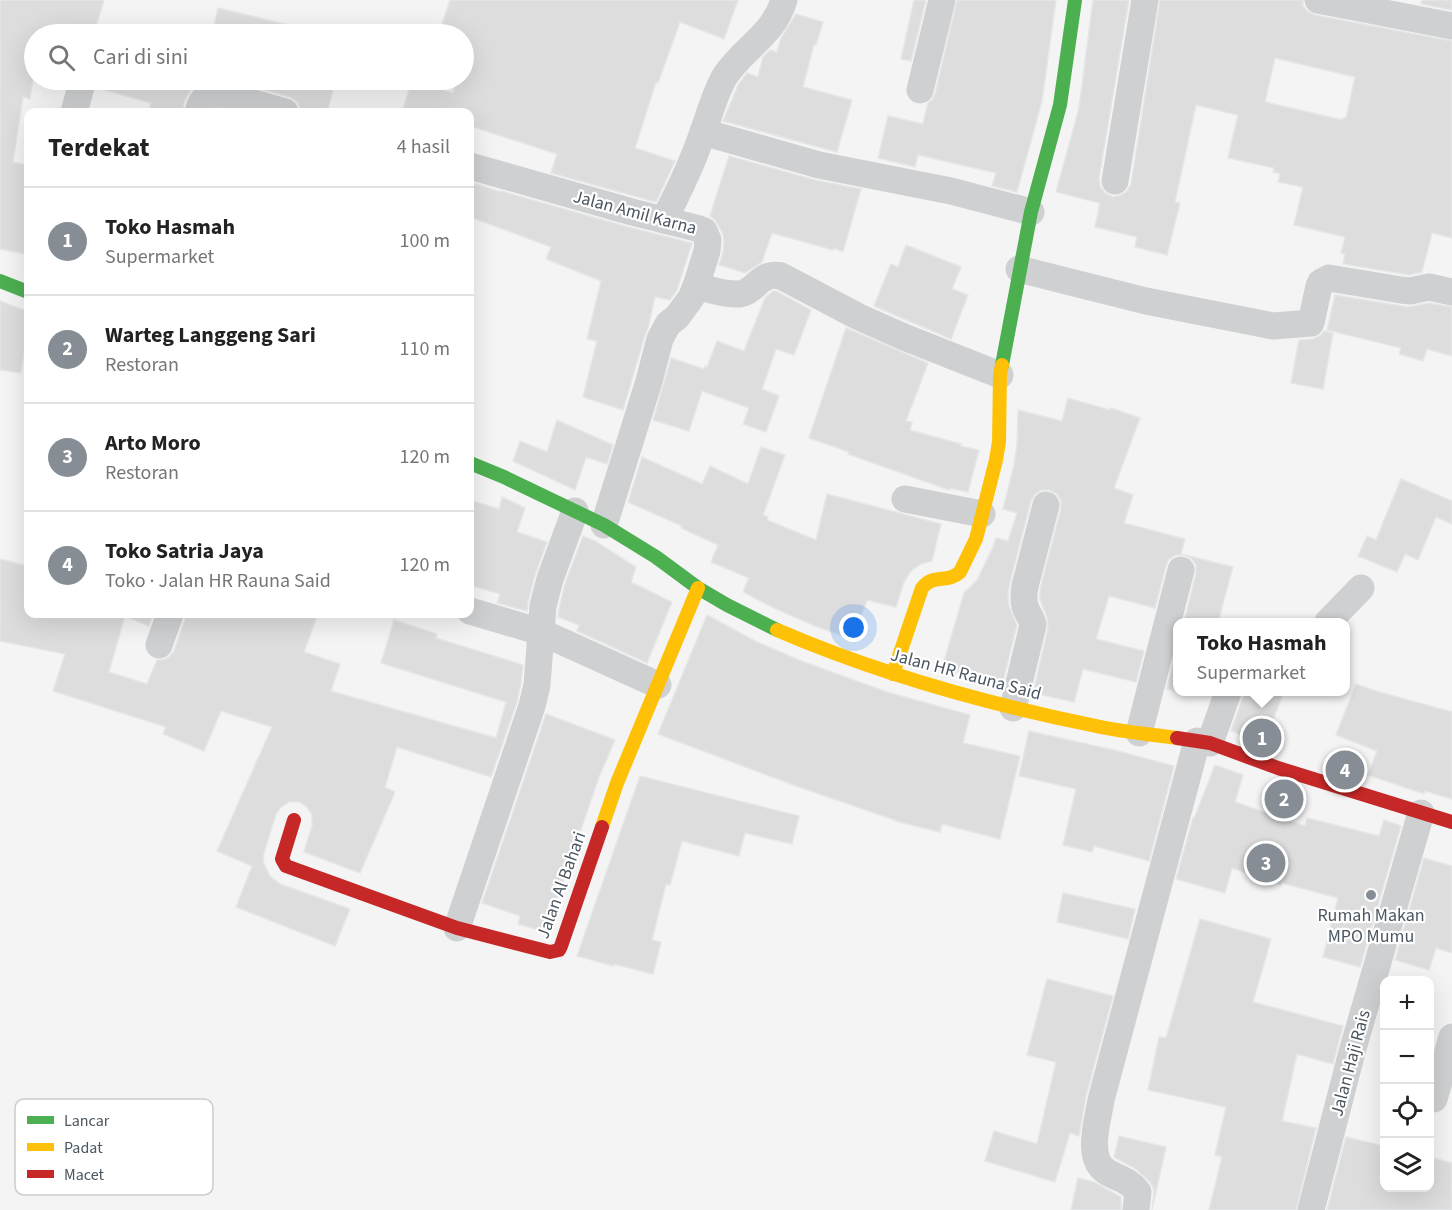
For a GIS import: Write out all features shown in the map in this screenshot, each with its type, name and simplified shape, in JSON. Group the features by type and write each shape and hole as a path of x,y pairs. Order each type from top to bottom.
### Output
{"street":[{"path":"920,90 942,0"},
{"path":"893,674 925,582 929,579 957,576 976,538 999,442 1000,375 1019,269 1031,212 1060,105 1075,0"},
{"path":"1115,181 1145,0"},
{"path":"1318,0 1452,26"},
{"path":"664,220 688,170 725,77 735,63 761,39 772,25 779,15 781,1"},
{"path":"75,108 80,90"},
{"path":"200,108 205,97 222,94 271,108"},
{"path":"703,132 819,165 951,191 1031,212"},
{"name":"Jalan Amil Karna","path":"474,167 704,231 708,240 707,251 691,298 677,317 668,324 660,339 604,525"},
{"path":"1019,269 1146,301 1273,326 1311,323 1319,286 1321,282 1329,278 1410,291 1429,287 1452,291"},
{"path":"696,286 738,294 749,290 766,276 774,274 781,276 859,317 1000,375"},
{"name":"Jalan HR Rauna Said","path":"474,466 504,477 604,525 727,605 810,644 893,674 1013,708 1098,727 1203,742 1278,768 1452,822"},
{"path":"905,499 982,514"},
{"path":"1013,708 1033,625 1025,606 1025,586 1046,505"},
{"path":"457,928 532,706 537,685 543,606 550,579 575,510"},
{"path":"1139,733 1181,570"},
{"name":"Jalan Al Bahari","path":"294,820 282,858 286,866 457,928 550,952 559,951 617,783 698,588"},
{"path":"1332,618 1361,588"},
{"path":"474,612 541,632 658,685"},
{"path":"159,645 169,618"},
{"path":"1136,1210 1138,1192 1132,1184 1100,1167 1096,1160 1094,1146 1101,1100 1203,742 1226,696"},
{"name":"Jalan Haji Rais","path":"1311,1210 1352,1052 1421,813"},
{"path":"1434,1099 1452,1037"}],"building":[{"path":"0,0 104,0 97,24 24,24 24,90 32,90 30,99 23,97 13,162 24,164 24,254 0,249"},
{"path":"450,0 738,0 724,39 680,22 658,83 656,82 635,148 675,161 656,202 551,173 557,154 474,127 474,108 403,108 409,90 444,90 453,93 454,90 474,90 474,24 442,24"},
{"path":"914,0 926,0 911,61 901,59"},
{"path":"957,0 1056,0 1042,101 1017,192 992,186 996,173 918,155 915,167 878,158 888,116 923,124 928,103 935,94"},
{"path":"1093,0 1129,0 1099,178 1100,186 1105,193 1113,197 1127,191 1131,184 1160,0 1303,0 1303,6 1307,11 1315,15 1452,41 1452,238 1432,233 1422,272 1409,275 1343,264 1345,254 1341,253 1345,237 1294,225 1303,187 1278,182 1280,174 1273,172 1274,168 1228,158 1238,115 1196,105 1175,202 1180,203 1167,255 1135,247 1137,237 1095,227 1100,203 1056,192 1079,108","holes":["1275,58 1355,77 1346,118 1343,120 1265,102"]},
{"path":"1422,0 1452,0 1452,10 1421,4"},
{"path":"218,8 285,24 214,24"},
{"path":"796,14 823,22 816,45 814,44 803,87 852,100 837,152 723,121 738,85 747,73 758,77 763,57 770,50 777,52 781,38"},
{"path":"104,90 191,90 184,102 183,108 150,108 151,103"},
{"path":"265,90 333,90 328,108 300,108 297,102 290,97"},
{"path":"729,156 815,180 861,189 843,252 772,233 762,262 745,273 719,265 723,252 723,234 710,216"},
{"path":"474,183 692,243 677,290 670,300 655,297 623,410 583,397 597,341 587,339 601,281 546,259 551,247 474,218"},
{"path":"906,245 961,267 952,289 968,295 951,339 874,306 891,264 898,267"},
{"path":"773,291 811,310 794,355 776,349 762,389 779,396 766,432 743,424 749,408 702,391 689,431 653,420 671,358 704,369 705,366 707,367 717,341 744,351 765,298"},
{"path":"1335,295 1408,307 1429,303 1452,307 1452,356 1427,349 1423,361 1399,354 1401,348 1327,330"},
{"path":"0,301 24,309 24,355 21,373 0,370"},
{"path":"846,328 928,363 906,421 912,422 910,430 979,450 968,492 950,488 949,490 809,438"},
{"path":"1324,331 1333,333 1323,389 1291,383 1299,340 1313,339"},
{"path":"1068,398 1110,410 1111,408 1140,418 1114,488 1133,495 1124,523 1185,539 1181,554 1233,567 1219,618 1185,618 1196,565 1192,559 1184,555 1176,555 1169,559 1155,608 1109,596 1096,639 1144,651 1136,682 1083,669 1074,702 1033,693 1048,628 1047,617 1040,600 1040,589 1061,508 1061,501 1057,494 1049,490 1042,490 1035,494 1031,501 1010,582 1009,606 1017,625 1002,685 942,668 964,593 977,580 996,538 1008,541 1017,513 1003,509 1014,465 1018,410 1062,421"},
{"path":"557,420 613,445 607,464 586,457 575,490 513,461 520,441 547,452"},
{"path":"761,447 785,455 763,515 768,517 767,520 816,540 827,494 941,524 932,561 921,564 911,571 904,582 896,607 867,600 853,639 817,627 743,592 749,578 711,562 718,545 628,502 642,457 702,484 710,466 748,484"},
{"path":"1401,479 1452,501 1452,524 1436,517 1418,560 1405,554 1397,572 1358,556 1367,536 1376,540"},
{"path":"502,497 525,508 517,532 547,542 535,575 527,611 497,603 500,594 474,586 474,501 499,509"},
{"path":"583,536 636,567 631,582 672,602 647,663 577,631 579,625 558,617 565,584"},
{"path":"0,559 24,565 24,618 124,618 109,672 147,684 157,660 169,657 174,651 185,618 317,618 304,652 340,664 331,691 496,738 506,702 381,663 394,620 437,634 436,638 523,665 517,702 491,777 397,747 385,787 395,792 360,873 304,852 312,826 312,815 307,807 299,802 289,802 276,814 263,861 270,876 280,884 350,909 335,946 236,907 252,866 217,851 272,727 221,711 204,751 163,734 166,727 53,691 65,654 0,641"},
{"path":"707,615 757,642 804,662 887,692 970,715 963,743 1020,756 1000,839 942,824 940,832 895,821 658,734"},
{"path":"130,618 152,618 149,626"},
{"path":"1173,663 1173,691 1167,689"},
{"path":"1356,684 1452,712 1452,799 1425,791 1424,794 1368,775 1377,751 1336,735"},
{"path":"1282,696 1264,743 1231,731 1243,697"},
{"path":"546,714 615,740 599,777 546,932 518,924 520,916 482,903"},
{"path":"1029,731 1174,766 1149,861 1094,846 1092,852 1063,845 1076,789 1019,776"},
{"path":"1215,765 1243,775 1235,802 1305,826 1307,818 1379,836 1384,820 1401,826 1360,967 1323,957 1338,898 1282,883 1281,885 1232,868 1225,893 1176,879 1193,818"},
{"path":"640,776 799,816 792,844 745,833 739,856 682,841 670,885 666,884 652,940 661,942 653,974 577,956"},
{"path":"1424,858 1452,866 1452,953 1436,948 1429,970 1395,960"},
{"path":"1063,893 1135,909 1128,939 1057,922"},
{"path":"1200,919 1271,939 1253,1002 1343,1026 1333,1064 1297,1054 1282,1121 1316,1128 1296,1210 1209,1210 1222,1157 1215,1155 1226,1107 1148,1090 1159,1037 1166,1038"},
{"path":"1047,979 1113,996 1086,1096 1079,1136 1070,1133 1055,1182 985,1161 994,1131 1037,1144 1056,1062 1027,1055"},
{"path":"1119,1136 1166,1147 1152,1210 1154,1193 1150,1182 1136,1169 1114,1157"},
{"path":"1346,1137 1380,1145 1380,1192 1434,1192 1434,1158 1452,1163 1452,1210 1327,1210"},
{"path":"1078,1178 1094,1182 1121,1197 1121,1210 1071,1210"}],"traffic: fast":[{"path":"1002,365 1031,212 1060,105 1075,0"},
{"path":"0,281 24,290"},
{"path":"474,465 604,525 656,557 698,588 777,630"}],"traffic: slow":[{"path":"893,674 922,588 931,581 955,576 960,572 976,539 999,442 1002,365"},
{"path":"602,827 617,783 698,588"},
{"path":"777,630 894,674 974,698 1106,728 1177,738"}],"traffic: jam":[{"path":"1177,738 1210,743 1278,768 1452,822"},
{"path":"294,820 282,859 286,866 457,928 550,952 559,950 561,946 602,827"}],"place":[{"name":"Toko Hasmah","path":"1262,738"},
{"name":"Toko Satria Jaya","path":"1345,770"},
{"name":"Warteg Langgeng Sari","path":"1284,799"},
{"name":"Arto Moro","path":"1266,863"},
{"name":"Rumah Makan MPO Mumu","path":"1371,895"}]}
